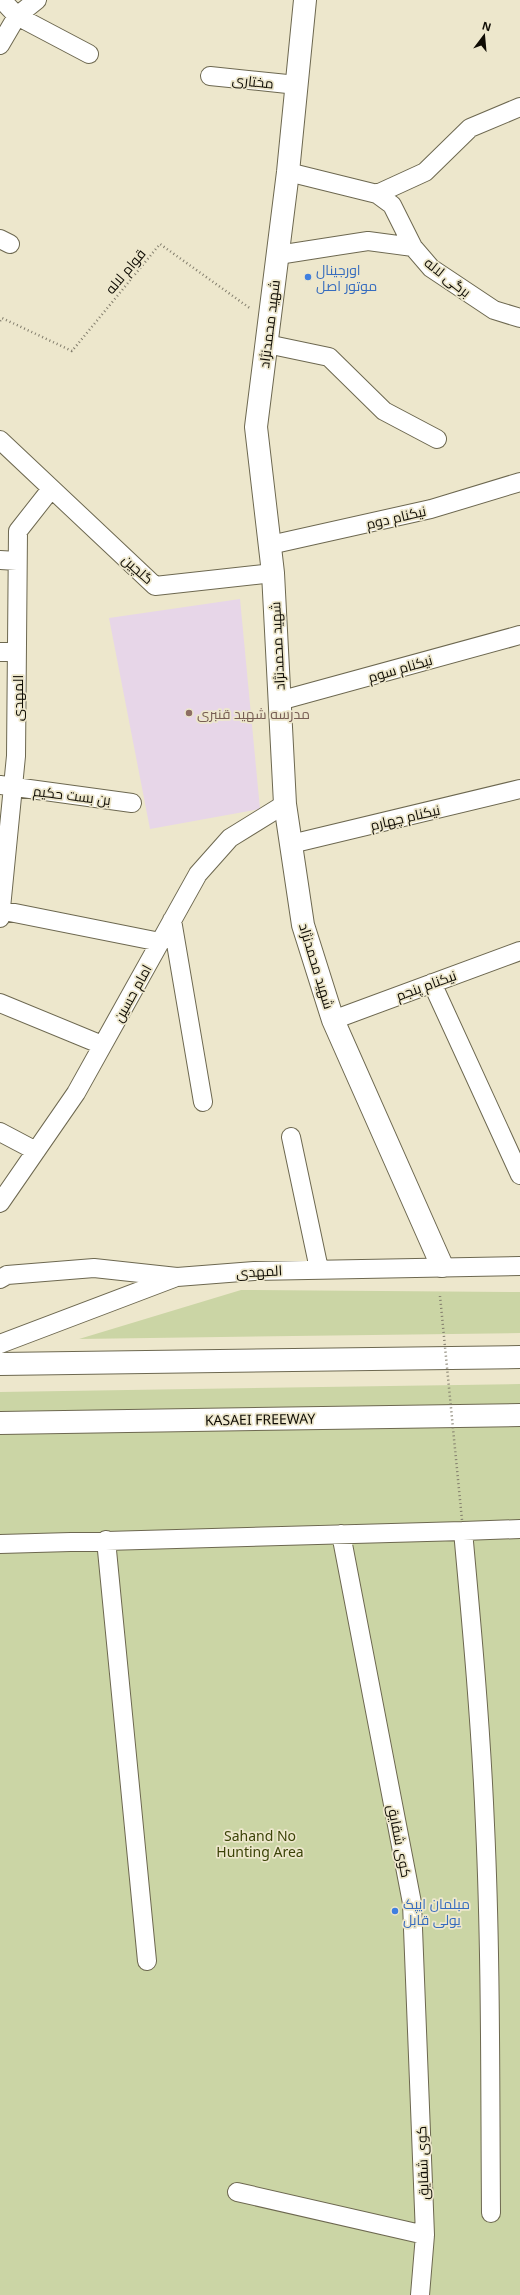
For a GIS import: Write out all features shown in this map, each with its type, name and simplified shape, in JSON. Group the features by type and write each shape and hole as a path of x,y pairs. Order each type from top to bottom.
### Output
{"main road":[{"name":"شهید محمدنژاد","path":"305,0 288,172 256,427 273,573 285,804 303,925 333,1020 442,1266"},
{"path":"0,1364 520,1357"},
{"name":"KASAEI FREEWAY","path":"0,1423 520,1415"}],"street":[{"path":"2,0 17,16 89,54"},
{"path":"0,45 17,16 37,0"},
{"name":"مختاری","path":"210,76 297,85"},
{"path":"377,194 425,172 470,128 520,107"},
{"name":"برگی لاله","path":"288,172 377,194 392,205 413,246 431,268 472,297 494,310 520,318"},
{"path":"278,255 368,241 413,246"},
{"path":"267,344 329,357 384,412 437,439"},
{"name":"گلچین","path":"0,440 155,586 273,573"},
{"name":"نیکنام دوم","path":"270,545 431,509 520,482"},
{"name":"المهدی","path":"0,913 6,787 16,756 8,652 9,560 18,531 52,489"},
{"name":"نیکنام سوم","path":"279,701 520,635"},
{"name":"بن بست حکیم","path":"6,787 132,803"},
{"name":"نیکنام چهارم","path":"291,844 520,789"},
{"name":"امام حسین","path":"0,1203 76,1093 198,874 230,838 285,804"},
{"path":"0,913 160,942"},
{"path":"172,920 203,1102"},
{"name":"نیکنام پنجم","path":"333,1020 520,951"},
{"path":"432,983 520,1175"},
{"path":"0,1003 102,1045"},
{"path":"0,1132 36,1151"},
{"path":"291,1137 319,1269"},
{"name":"المهدی","path":"0,1279 7,1275 94,1268 177,1277 254,1271 442,1266 520,1266"},
{"path":"0,1344 177,1277"},
{"path":"463,1526 477,1685 485,1826 490,1980 491,2213"},
{"path":"0,1544 341,1534 463,1526 520,1529"},
{"name":"کوی شقایق","path":"341,1534 412,1903 425,2235 420,2295"},
{"path":"106,1540 147,1961"},
{"path":"237,2192 425,2235"}],"path":[{"name":"قوام لاله","path":"0,321 2,318 72,351 160,244 269,322"},
{"path":"440,1296 463,1526"}],"shaded area":[{"name":"مدرسه شهید قنبری","path":"240,599 260,809 150,829 109,618"}],"green space":[{"path":"241,1290 520,1292 520,1333 79,1339"},
{"name":"Sahand No Hunting Area","path":"520,1384 520,2295 0,2295 0,1392"}],"place":[{"name":"اورجینال موتور اصل","path":"308,277"},
{"name":"مدرسه شهید قنبری","path":"189,713"},
{"name":"مبلمان ایپک یولی قابل","path":"395,1911"}]}
